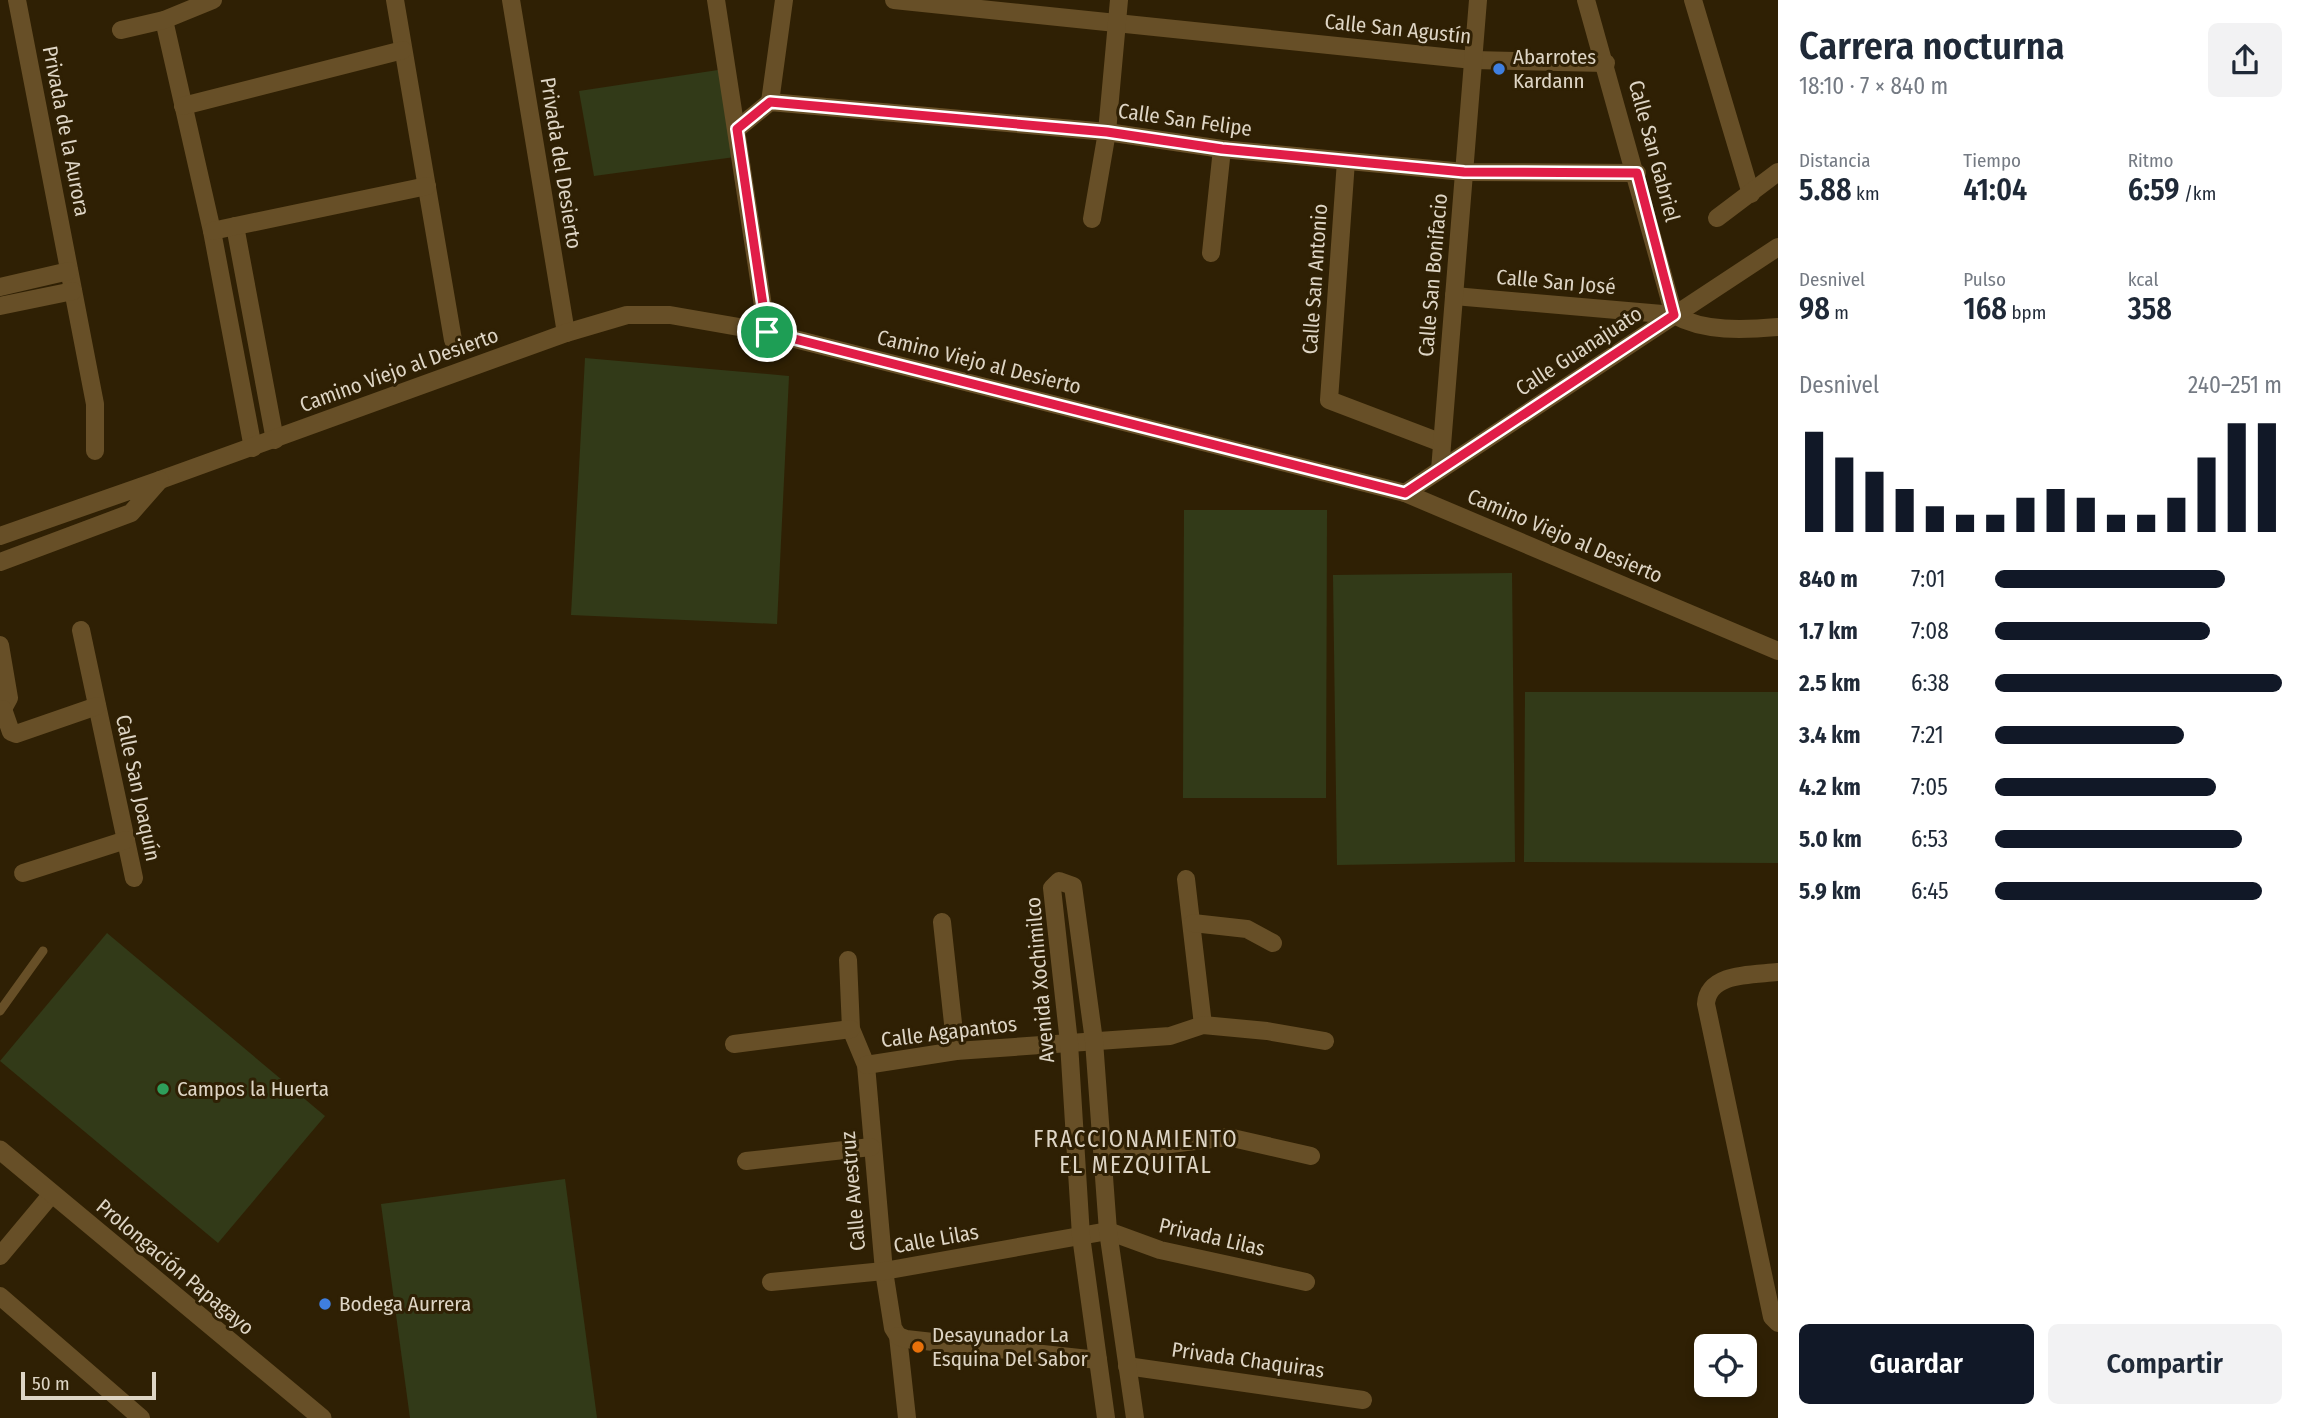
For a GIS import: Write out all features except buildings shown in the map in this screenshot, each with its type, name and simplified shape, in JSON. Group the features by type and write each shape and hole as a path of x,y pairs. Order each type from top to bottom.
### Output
{"street":[{"name":"Privada de la Aurora","path":"17,0 95,404 96,451"},
{"path":"121,30 164,20 213,0"},
{"path":"395,0 453,340"},
{"name":"Privada del Desierto","path":"511,0 566,333"},
{"path":"716,0 767,332"},
{"path":"737,129 770,102 784,0"},
{"name":"Calle San Agustín","path":"894,0 1473,60 1606,63"},
{"path":"1092,219 1107,132 1119,0"},
{"name":"Calle San Bonifacio","path":"1440,470 1478,0"},
{"name":"Calle San Gabriel","path":"1586,0 1637,173 1674,315"},
{"path":"1693,0 1751,194"},
{"path":"164,20 212,231 253,447"},
{"path":"183,106 403,50"},
{"name":"Calle San Felipe","path":"770,102 1107,132 1222,149 1464,172 1637,173"},
{"path":"1210,253 1222,149"},
{"name":"Calle San Antonio","path":"1346,161 1329,400 1442,443"},
{"path":"1717,218 1778,172"},
{"path":"212,231 427,186"},
{"path":"234,226 275,440"},
{"name":"Calle Guanajuato","path":"1405,493 1778,247"},
{"path":"0,287 69,271"},
{"path":"0,306 73,291"},
{"name":"Calle San José","path":"1454,296 1674,315 1690,324 1750,329 1778,327"},
{"name":"Camino Viejo al Desierto","path":"0,536 275,440 566,333 627,315 670,315 767,332 1405,493 1778,650"},
{"name":"Camino Viejo al Desierto","path":"0,562 131,513 160,480"},
{"name":"Calle San Joaquín","path":"81,630 134,878"},
{"path":"0,649 9,698 1,708"},
{"name":"Calle San Joaquín","path":"1,708 11,733 16,734 97,706"},
{"path":"23,873 126,840"},
{"path":"1186,879 1203,1025 1268,1031 1325,1041"},
{"name":"Avenida Xochimilco","path":"1106,1418 1082,1236 1069,1043 1052,888 1059,881 1073,886 1094,1041 1105,1152 1108,1231 1135,1418"},
{"path":"942,922 956,1051"},
{"path":"1193,923 1247,929 1273,943"},
{"name":"Calle Avestruz","path":"848,960 851,1029 866,1065 871,1147 884,1271 893,1328 898,1336 907,1418"},
{"path":"1778,972 1720,981 1711,987 1706,1004 1772,1317 1778,1323"},
{"name":"Calle Agapantos","path":"866,1065 956,1051 1170,1036 1203,1025"},
{"name":"Calle Agapantos","path":"734,1044 851,1029"},
{"path":"1105,1152 1228,1137 1311,1156"},
{"path":"746,1161 871,1147"},
{"name":"Prolongación Papagayo","path":"0,1150 322,1418"},
{"path":"0,1256 51,1195"},
{"name":"Calle Lilas","path":"771,1282 884,1271 1108,1231"},
{"name":"Privada Lilas","path":"1108,1231 1160,1250 1306,1282"},
{"path":"0,1297 141,1418"},
{"path":"898,1336 1098,1360"},
{"name":"Privada Chaquiras","path":"1127,1366 1363,1400"}],"lane":[{"path":"0,1011 43,951"}],"green space":[{"path":"718,70 735,157 594,176 579,91"},
{"path":"585,358 789,376 777,624 571,615"},
{"path":"1184,510 1327,510 1326,798 1183,798"},
{"path":"1512,573 1515,862 1337,865 1333,575"},
{"path":"1525,692 1778,692 1778,863 1524,862"},
{"name":"Campos la Huerta","path":"107,933 325,1116 218,1243 0,1061"},
{"path":"565,1179 597,1418 410,1418 381,1204"}],"place":[{"name":"Abarrotes Kardann","path":"1499,69"},
{"name":"Campos la Huerta","path":"163,1089"},
{"name":"Bodega Aurrera","path":"325,1304"},
{"name":"Desayunador La Esquina Del Sabor","path":"918,1347"}],"district":[{"name":"FRACCIONAMIENTO EL MEZQUITAL","path":"1136,1152"}],"route":[{"path":"770,102 1107,132 1222,149 1464,172 1637,173 1674,315 1405,493 767,332 737,129 770,102"}]}
